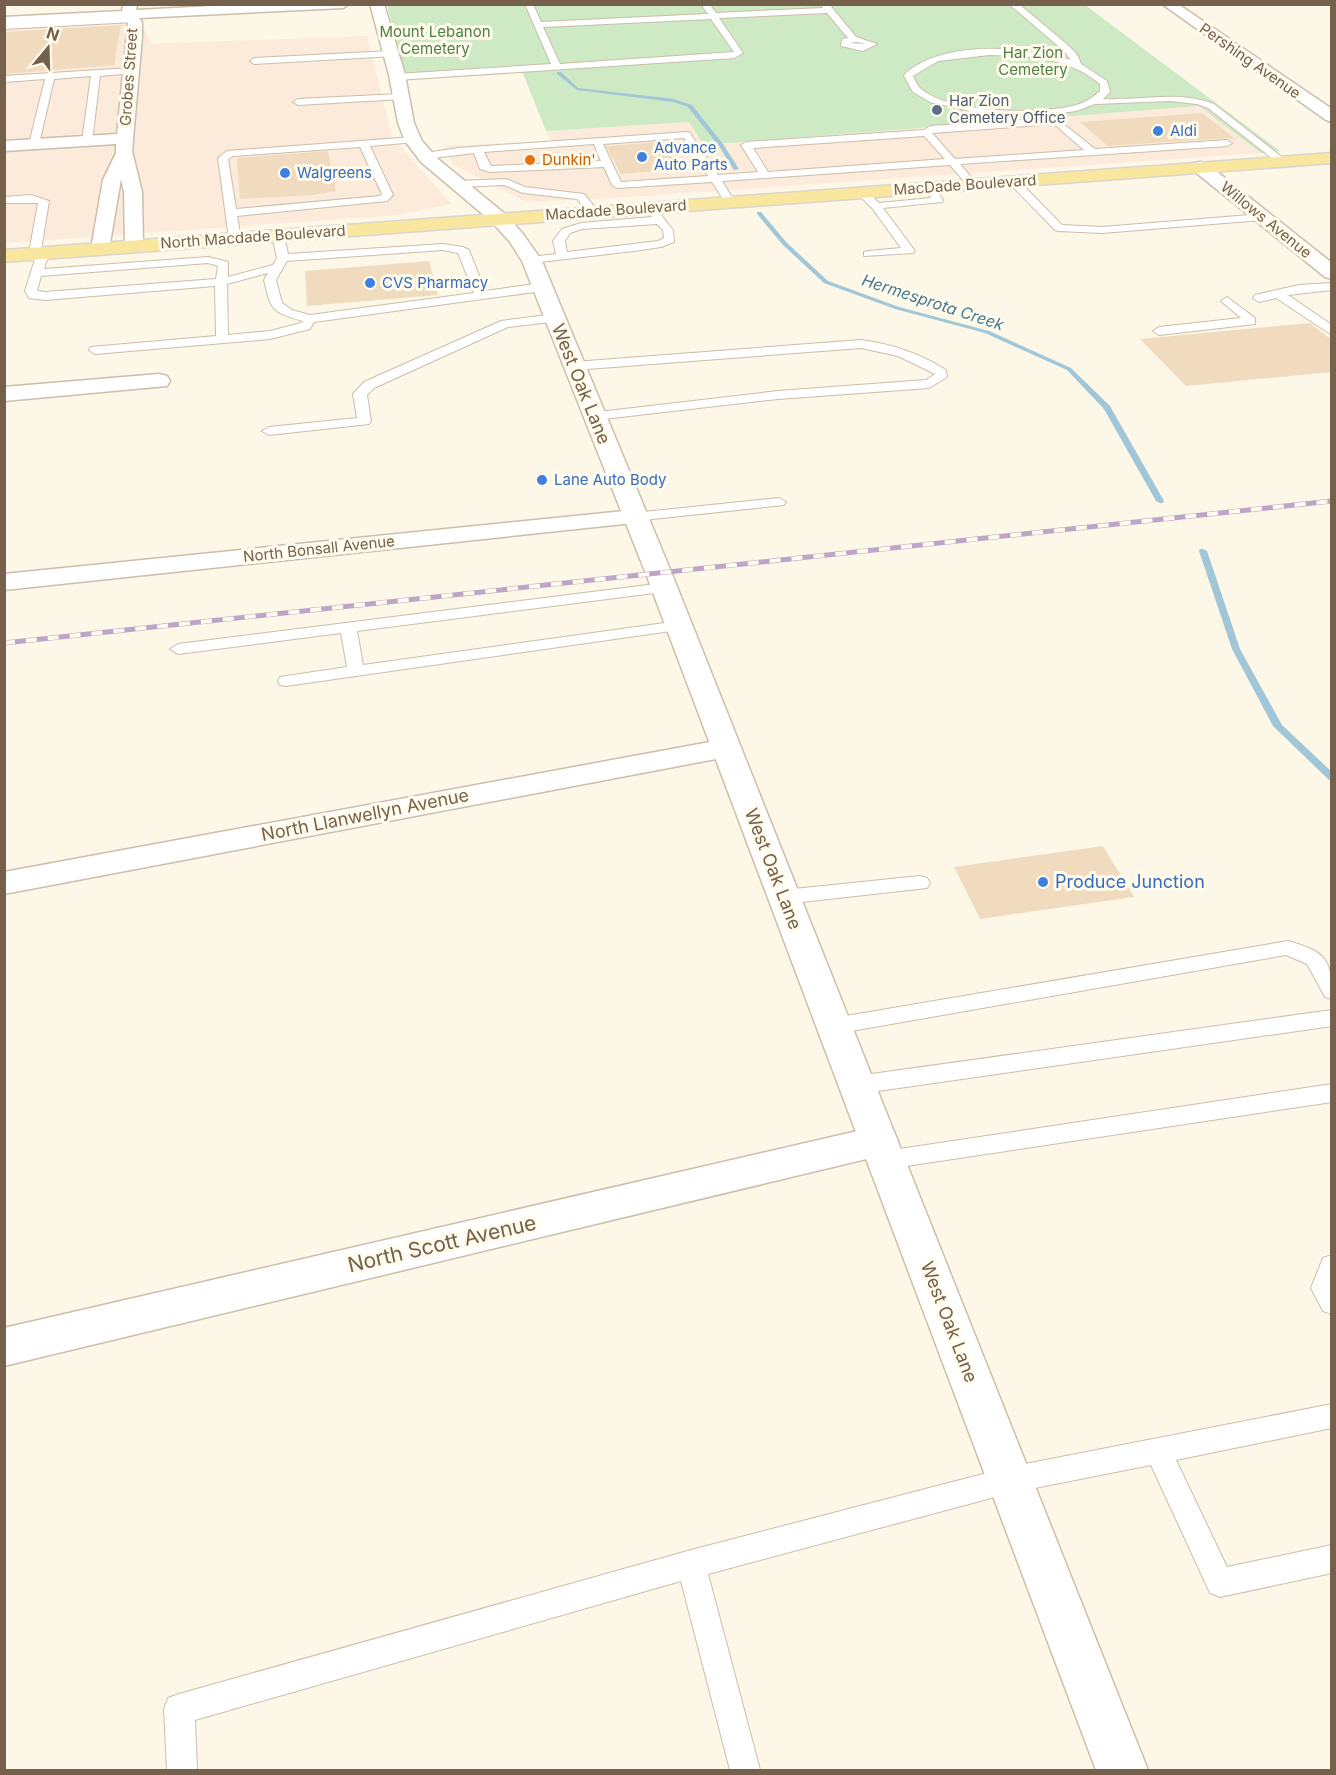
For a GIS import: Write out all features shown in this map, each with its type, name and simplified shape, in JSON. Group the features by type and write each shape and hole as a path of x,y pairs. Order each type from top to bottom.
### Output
{"main road":[{"path":"1200,167 1332,158"},
{"name":"MacDade Boulevard","path":"730,202 1200,167"},
{"name":"Macdade Boulevard","path":"501,219 577,219 594,212 656,214 730,202"},
{"name":"North Macdade Boulevard","path":"4,256 501,219"}],"street":[{"path":"4,21 343,4"},
{"name":"West Oak Lane","path":"377,4 397,77 404,121 413,140 426,156 501,219 522,243 531,260 679,626 1122,1770"},
{"name":"Pershing Avenue","path":"1168,4 1332,117"},
{"name":"Grobes Street","path":"130,13 135,38 125,144 132,192 134,246"},
{"path":"4,146 87,141 125,144"},
{"name":"Grobes Street","path":"100,249 112,180 125,144"},
{"name":"Willows Avenue","path":"1200,167 1332,273"},
{"path":"4,394 159,381"},
{"name":"North Bonsall Avenue","path":"4,582 634,517"},
{"name":"North Llanwellyn Avenue","path":"4,883 726,748"},
{"name":"North Scott Avenue","path":"4,1347 882,1150"}],"lane":[{"path":"529,4 556,67"},
{"path":"397,77 739,53 705,4"},
{"path":"1013,4 1067,49 1074,56 1077,65"},
{"path":"538,25 713,16 826,7 853,39"},
{"path":"4,27 130,13"},
{"path":"254,61 391,54"},
{"path":"1095,101 1104,92 1104,83 1095,74 1077,65 1021,54 960,54 934,59 916,66 908,76 910,86 924,96 947,105 1012,114 1046,113 1075,108 1095,101 1181,99 1201,101 1211,106 1282,161"},
{"path":"4,79 131,71"},
{"path":"87,141 96,73"},
{"path":"34,144 50,76"},
{"path":"298,102 400,97"},
{"path":"764,174 746,145 927,133 930,129 1056,121 1092,152"},
{"path":"927,133 972,184"},
{"path":"426,156 478,150 687,135 730,202"},
{"path":"235,239 223,159 226,155 413,140"},
{"path":"597,141 617,185 1227,143"},
{"path":"230,213 383,199 388,195 363,144"},
{"path":"478,150 484,167 490,169 608,164"},
{"path":"1013,181 1059,228 1102,230 1262,217"},
{"path":"459,184 506,182 523,190 580,196 594,212"},
{"path":"876,206 938,201 929,187"},
{"path":"862,192 876,206 909,251 868,254"},
{"path":"4,200 31,198 44,201 37,273 31,291 33,295 270,280"},
{"path":"531,260 662,244 670,240 669,230 656,214 577,219 559,241 562,255"},
{"path":"278,236 279,263 270,280 276,305 288,313 310,319 542,287"},
{"path":"221,282 279,263 443,247 463,250 481,296"},
{"path":"37,273 208,260 224,264 221,282 222,339"},
{"path":"1259,298 1332,286"},
{"path":"1279,294 1332,331"},
{"path":"1159,331 1251,321 1227,301"},
{"path":"269,431 364,421 360,394 369,385 505,324 555,318"},
{"path":"94,350 291,332 306,326 310,319"},
{"path":"574,366 861,344 899,350 928,364 940,373 941,377 929,384 779,395 656,411 595,416"},
{"path":"634,517 778,502"},
{"path":"178,649 664,588"},
{"path":"286,681 679,626"},
{"path":"348,627 356,671"},
{"path":"784,897 920,883"},
{"path":"834,1026 1288,948 1314,959 1332,992"},
{"path":"857,1085 1332,1018"},
{"path":"882,1150 1332,1093"},
{"path":"1332,1265 1323,1288 1332,1304"},
{"path":"182,1770 179,1708 691,1564 1010,1480 1332,1416"},
{"path":"1158,1451 1220,1583 1332,1559"},
{"path":"691,1564 745,1770"}],"shaded area":[{"path":"140,21 151,44 367,36 392,137 451,204 397,215 5,243 4,27"},
{"path":"1199,106 1261,153 526,202 452,164 444,146 551,141 546,131 690,122 704,145"}],"green space":[{"name":"Har Zion Cemetery","path":"387,5 1085,5 1280,151 1261,153 1199,106 704,145 689,122 546,131 522,71 406,79"}],"building":[{"path":"121,25 114,65 4,74 4,32"},
{"name":"Aldi","path":"1202,113 1237,140 1227,138 1108,146 1080,122"},
{"name":"Advance Auto Parts","path":"663,142 679,169 621,174 606,146"},
{"name":"Walgreens","path":"328,151 336,191 313,195 240,199 237,158"},
{"name":"CVS Pharmacy","path":"429,261 438,295 307,306 305,271"},
{"path":"1310,323 1332,340 1332,372 1186,386 1140,339"},
{"name":"Produce Junction","path":"1103,846 1134,897 980,919 954,867"}],"waterway":[{"name":"Hermesprota Creek","path":"559,73 577,89 674,101 690,106 721,145 736,169"},
{"name":"Hermesprota Creek","path":"759,213 785,244 826,282 897,308 987,332 1069,369 1107,408 1160,501"},
{"name":"Hermesprota Creek","path":"1203,551 1236,649 1278,726 1332,778"}],"railway":[{"path":"4,643 1332,501"}],"place":[{"name":"Har Zion Cemetery Office","path":"937,110"},
{"name":"Aldi","path":"1158,131"},
{"name":"Advance Auto Parts","path":"642,157"},
{"name":"Dunkin'","path":"530,160"},
{"name":"Walgreens","path":"285,173"},
{"name":"CVS Pharmacy","path":"370,283"},
{"name":"Lane Auto Body","path":"542,480"},
{"name":"Produce Junction","path":"1043,882"}],"park label":[{"name":"Mount Lebanon Cemetery","path":"435,40"}]}
